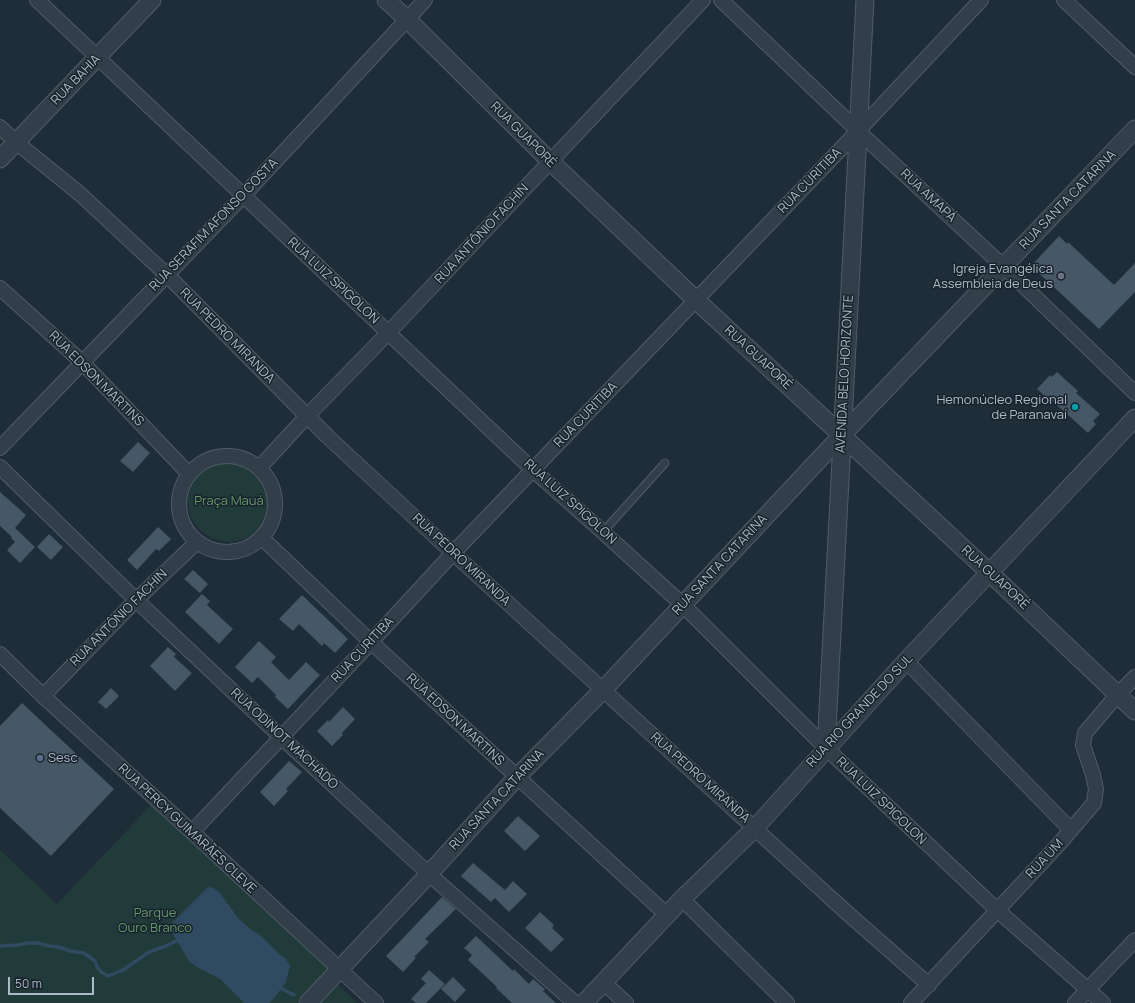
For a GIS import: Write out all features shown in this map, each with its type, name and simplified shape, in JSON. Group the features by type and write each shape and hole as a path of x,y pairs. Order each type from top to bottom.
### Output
{"street":[{"name":"RUA LUIZ SPIGOLON","path":"37,0 533,470 683,605 826,748 997,910 1103,1003"},
{"name":"RUA BAHIA","path":"0,159 152,0"},
{"name":"RUA GUAPORÉ","path":"386,0 551,162 696,300 990,573 1135,711"},
{"name":"RUA SERAFIM AFONSO COSTA","path":"0,448 243,196 425,0"},
{"name":"RUA ANTÔNIO FACHIN","path":"260,467 704,0"},
{"name":"RUA AMAPÁ","path":"721,0 858,131 1004,266 1135,393"},
{"name":"AVENIDA BELO HORIZONTE","path":"826,748 865,0"},
{"name":"RUA CURITIBA","path":"192,832 453,553 858,131 981,0"},
{"path":"1064,0 1135,67"},
{"name":"RUA PEDRO MIRANDA","path":"0,127 16,142 80,194 167,275 307,416 453,553 839,905 929,984"},
{"name":"RUA SANTA CATARINA","path":"308,1003 429,874 517,777 603,690 842,435 1135,129"},
{"name":"RUA EDSON MARTINS","path":"0,288 82,362 189,474"},
{"name":"RUA RIO GRANDE DO SUL","path":"584,1003 682,899 754,828 906,661 1135,418"},
{"path":"231,455 246,459 260,467 268,477 274,489 276,502 275,515 270,527 262,538 251,546 237,551 223,552 209,549 197,542 188,533 182,522 179,510 179,497 182,485 189,474 200,463 215,457 231,455"},
{"name":"RUA ODINOT MACHADO","path":"0,467 136,600 281,737 429,874 575,1003"},
{"name":"RUA EDSON MARTINS","path":"262,538 371,642 667,915"},
{"name":"RUA ANTÔNIO FACHIN","path":"43,696 136,600 197,542"},
{"name":"RUA PERCY GUIMARÃES CLEVE","path":"0,654 43,696 376,1003"},
{"path":"906,661 1071,830"},
{"name":"RUA UM","path":"911,1003 1059,844 1094,803 1096,789 1083,745 1085,733 1118,694 1135,677"},
{"path":"682,899 787,1003"},
{"path":"1075,1003 1135,940"},
{"path":"604,983 626,1003"}],"lane":[{"path":"603,532 665,463"}],"green space":[{"name":"Praça Mauá","path":"229,460 245,463 258,472 267,485 270,501 267,517 258,530 245,539 229,542 213,539 200,530 191,517 188,501 191,485 200,472 213,463"},
{"name":"Parque Ouro Branco","path":"151,805 329,969 297,1003 0,1003 0,850 57,904"},
{"path":"336,983 358,1003 315,1003"}],"water":[{"path":"208,887 213,888 220,893 238,918 250,929 259,934 285,958 290,965 286,982 269,1003 244,1003 220,979 195,966 189,961 174,936 171,928 172,923"}],"building":[{"path":"1059,236 1067,244 1068,242 1114,285 1135,263 1135,292 1099,329 1031,266"},
{"name":"Hemonúcleo Regional de Paranavaí","path":"1057,372 1078,391 1076,393 1100,414 1093,421 1096,424 1088,433 1037,389 1050,375 1052,377"},
{"path":"138,442 150,453 133,472 120,461"},
{"path":"0,492 26,515 15,528 35,547 20,563 7,550 15,542 11,538 12,537 0,526"},
{"path":"158,527 171,539 159,551 156,549 137,570 127,560"},
{"path":"49,534 63,547 51,560 37,547"},
{"path":"193,570 208,584 200,593 184,579"},
{"path":"202,594 210,601 207,605 233,629 219,644 185,612"},
{"path":"302,595 348,639 335,653 324,643 322,646 299,624 293,631 279,619"},
{"path":"259,641 276,657 271,662 289,680 306,662 320,675 288,709 275,697 276,695 258,677 252,683 235,667"},
{"path":"168,647 176,654 174,657 192,673 175,691 150,666"},
{"path":"111,688 119,696 106,709 98,702"},
{"name":"Sesc","path":"22,703 114,789 51,856 0,808 0,726"},
{"path":"343,707 355,719 342,733 343,735 332,746 317,731 328,720 329,722"},
{"path":"289,761 302,772 286,789 288,791 274,806 260,792"},
{"path":"518,816 540,836 525,851 504,831"},
{"path":"473,863 505,890 513,881 527,894 509,912 495,898 491,902 461,876"},
{"path":"442,897 456,909 425,939 429,942 414,957 416,958 403,972 386,956"},
{"path":"540,912 554,925 552,928 564,939 551,952 525,928"},
{"path":"476,936 529,984 533,979 545,989 543,991 556,1003 512,1003 468,960 472,955 464,948"},
{"path":"429,970 445,984 426,1003 416,1003 411,999 426,983 421,979"},
{"path":"453,977 466,990 455,1002 441,989"}],"waterway":[{"path":"0,946 38,943 84,953 95,961 101,972 108,976 123,970 149,952 180,939"},
{"path":"278,987 294,995"}],"place":[{"name":"Igreja Evangélica Assembleia de Deus","path":"1061,276"},
{"name":"Hemonúcleo Regional de Paranavaí","path":"1075,407"},
{"name":"Sesc","path":"40,758"}]}
